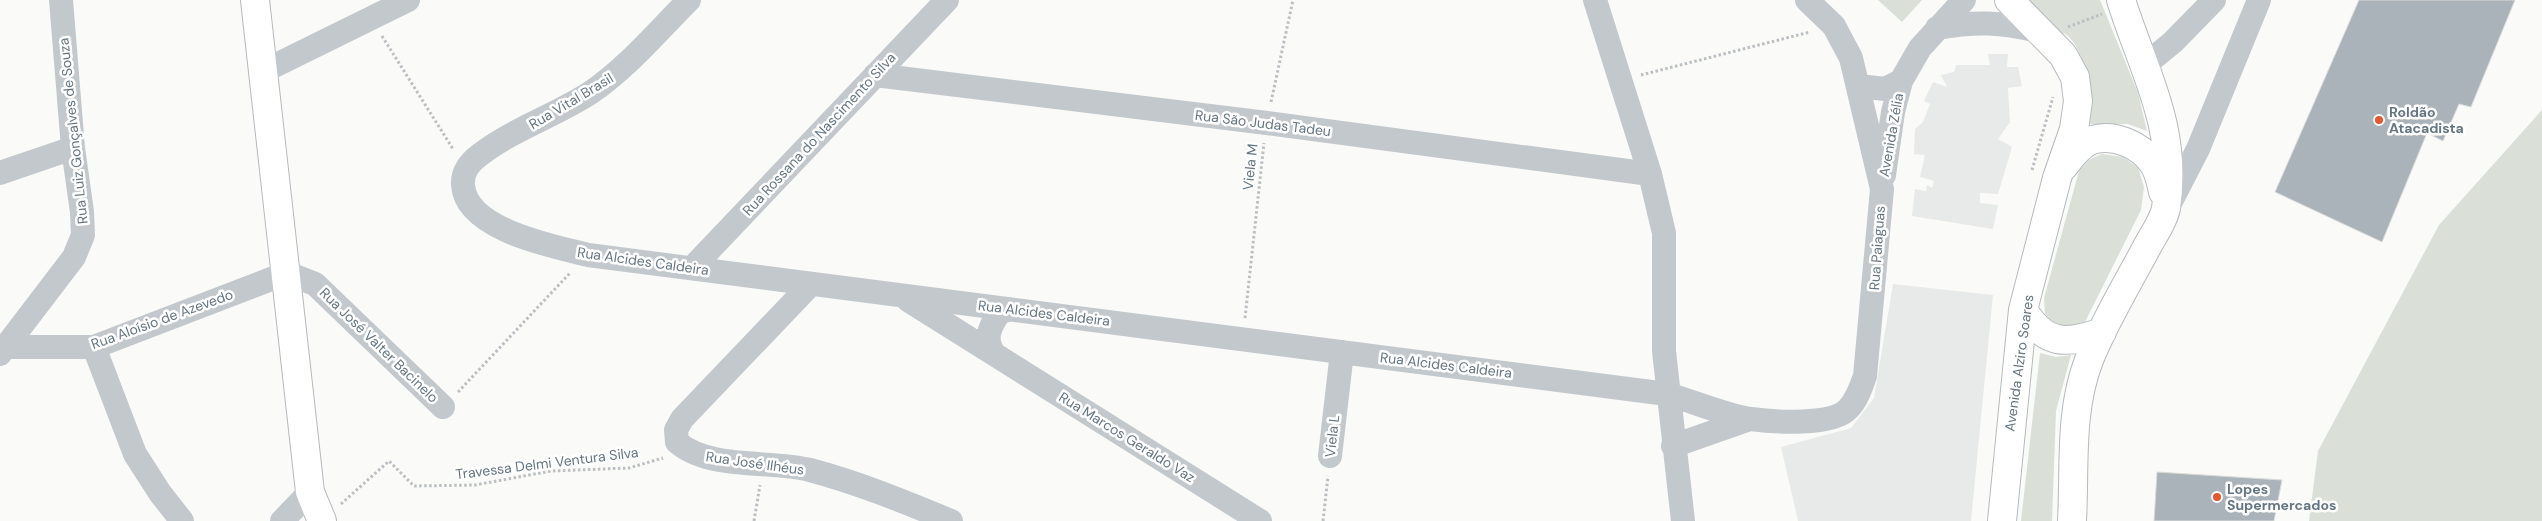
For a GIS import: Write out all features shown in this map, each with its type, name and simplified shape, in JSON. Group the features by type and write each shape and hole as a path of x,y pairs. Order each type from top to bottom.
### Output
{"main road":[{"path":"255,0 310,492 331,513"},
{"path":"2010,0 2063,55 2075,77 2077,93 2074,129 2057,178"},
{"path":"2072,521 2073,451 2079,390 2102,332 2166,210 2167,135 2157,97 2121,2"},
{"path":"2057,178 2064,165 2079,148 2091,140 2113,138 2134,146 2153,163 2160,177 2166,210"},
{"name":"Avenida Alziro Soares","path":"2002,521 2023,310 2057,178"},
{"path":"2023,310 2036,329 2065,341 2080,340 2102,332"}],"street":[{"name":"Rua Luiz Gonçalves de Souza","path":"2,351 74,258 83,236 82,212 73,148 61,0"},
{"path":"264,71 408,0"},
{"name":"Rua Vital Brasil","path":"466,169 481,154 589,94 618,72 689,0"},
{"name":"Rua Rossana do Nascimento Silva","path":"692,268 947,0"},
{"path":"1595,0 1650,174 1664,233 1664,351 1667,394 1683,521"},
{"name":"Rua Paiaguas","path":"1667,394 1750,419 1814,420 1834,418 1848,410 1858,395 1865,376 1882,189 1851,58 1834,26 1807,0"},
{"name":"Avenida Zélia","path":"1882,189 1893,112 1901,81 1920,48 1964,0"},
{"path":"2145,64 2173,42 2214,0"},
{"path":"2166,210 2198,149 2259,0"},
{"path":"1937,28 1969,23 1997,22 2038,31"},
{"name":"Rua São Judas Tadeu","path":"875,75 1267,123 1650,174"},
{"name":"Avenida Zélia","path":"1859,86 1885,89 1901,81"},
{"path":"0,173 73,148"},
{"name":"Rua Alcides Caldeira","path":"466,169 463,178 464,192 472,208 492,222 527,239 588,255 1667,394"},
{"name":"Rua Aloísio de Azevedo","path":"2,351 94,347 287,273"},
{"name":"Rua José Valter Bacinelo","path":"287,273 315,284 443,407"},
{"name":"Rua José Ilhéus","path":"811,284 682,419 676,430 677,442 687,451 709,457 808,470 866,486 951,521"},
{"name":"Rua Marcos Geraldo Vaz","path":"901,295 1260,521"},
{"path":"994,354 988,345 987,336 998,313 1009,309"},
{"path":"94,347 135,454 160,493 182,521"},
{"name":"Viela L","path":"1330,456 1342,352"},
{"name":"Rua Paiaguas","path":"1673,446 1750,419"},
{"path":"282,521 310,492"}],"path":[{"name":"Viela M","path":"1243,339 1267,123 1293,0"},
{"path":"2038,31 2058,31 2121,2"},
{"path":"372,19 466,169"},
{"path":"1621,81 1834,26"},
{"path":"443,407 588,255"},
{"name":"Travessa Delmi Ventura Silva","path":"331,513 389,461 414,486 475,485 551,471 629,468 687,451"},
{"name":"Viela L","path":"1323,521 1330,456"},
{"path":"754,521 764,464"}],"shaded area":[{"path":"1878,0 1922,0 1902,22"},
{"path":"2022,0 2100,0 2138,93 2147,131 2128,124 2090,124 2090,103 2084,65 2080,54 2068,36 2050,25"},
{"path":"1988,54 2008,54 2007,67 2018,67 2022,86 2008,88 2010,122 1998,139 2012,147 1998,194 1980,193 1980,203 1998,205 1993,229 1912,216 1915,189 1926,191 1927,185 1932,188 1934,181 1920,177 1925,155 1914,154 1915,129 1923,122 1930,104 1924,101 1933,82 1947,87 1941,75 1954,72 1956,65 1990,65"},
{"path":"2542,110 2542,521 2309,521 2318,451 2439,225"},
{"path":"2102,154 2123,157 2138,168 2144,187 2141,210 2085,322 2074,326 2064,326 2054,322 2045,314 2044,298 2079,171 2089,160"},
{"path":"1893,284 1993,295 1971,521 1798,521 1781,447 1851,428 1874,398"},
{"path":"2040,353 2056,357 2071,355 2056,411 2052,521 2021,521"}],"building":[{"name":"Roldão Atacadista","path":"2359,0 2515,0 2471,107 2459,104 2443,141 2427,133 2382,242 2275,192"},
{"name":"Lopes Supermercados","path":"2157,472 2282,480 2274,521 2154,521"}],"place":[{"name":"Roldão Atacadista","path":"2379,120"},
{"name":"Lopes Supermercados","path":"2217,497"}]}
